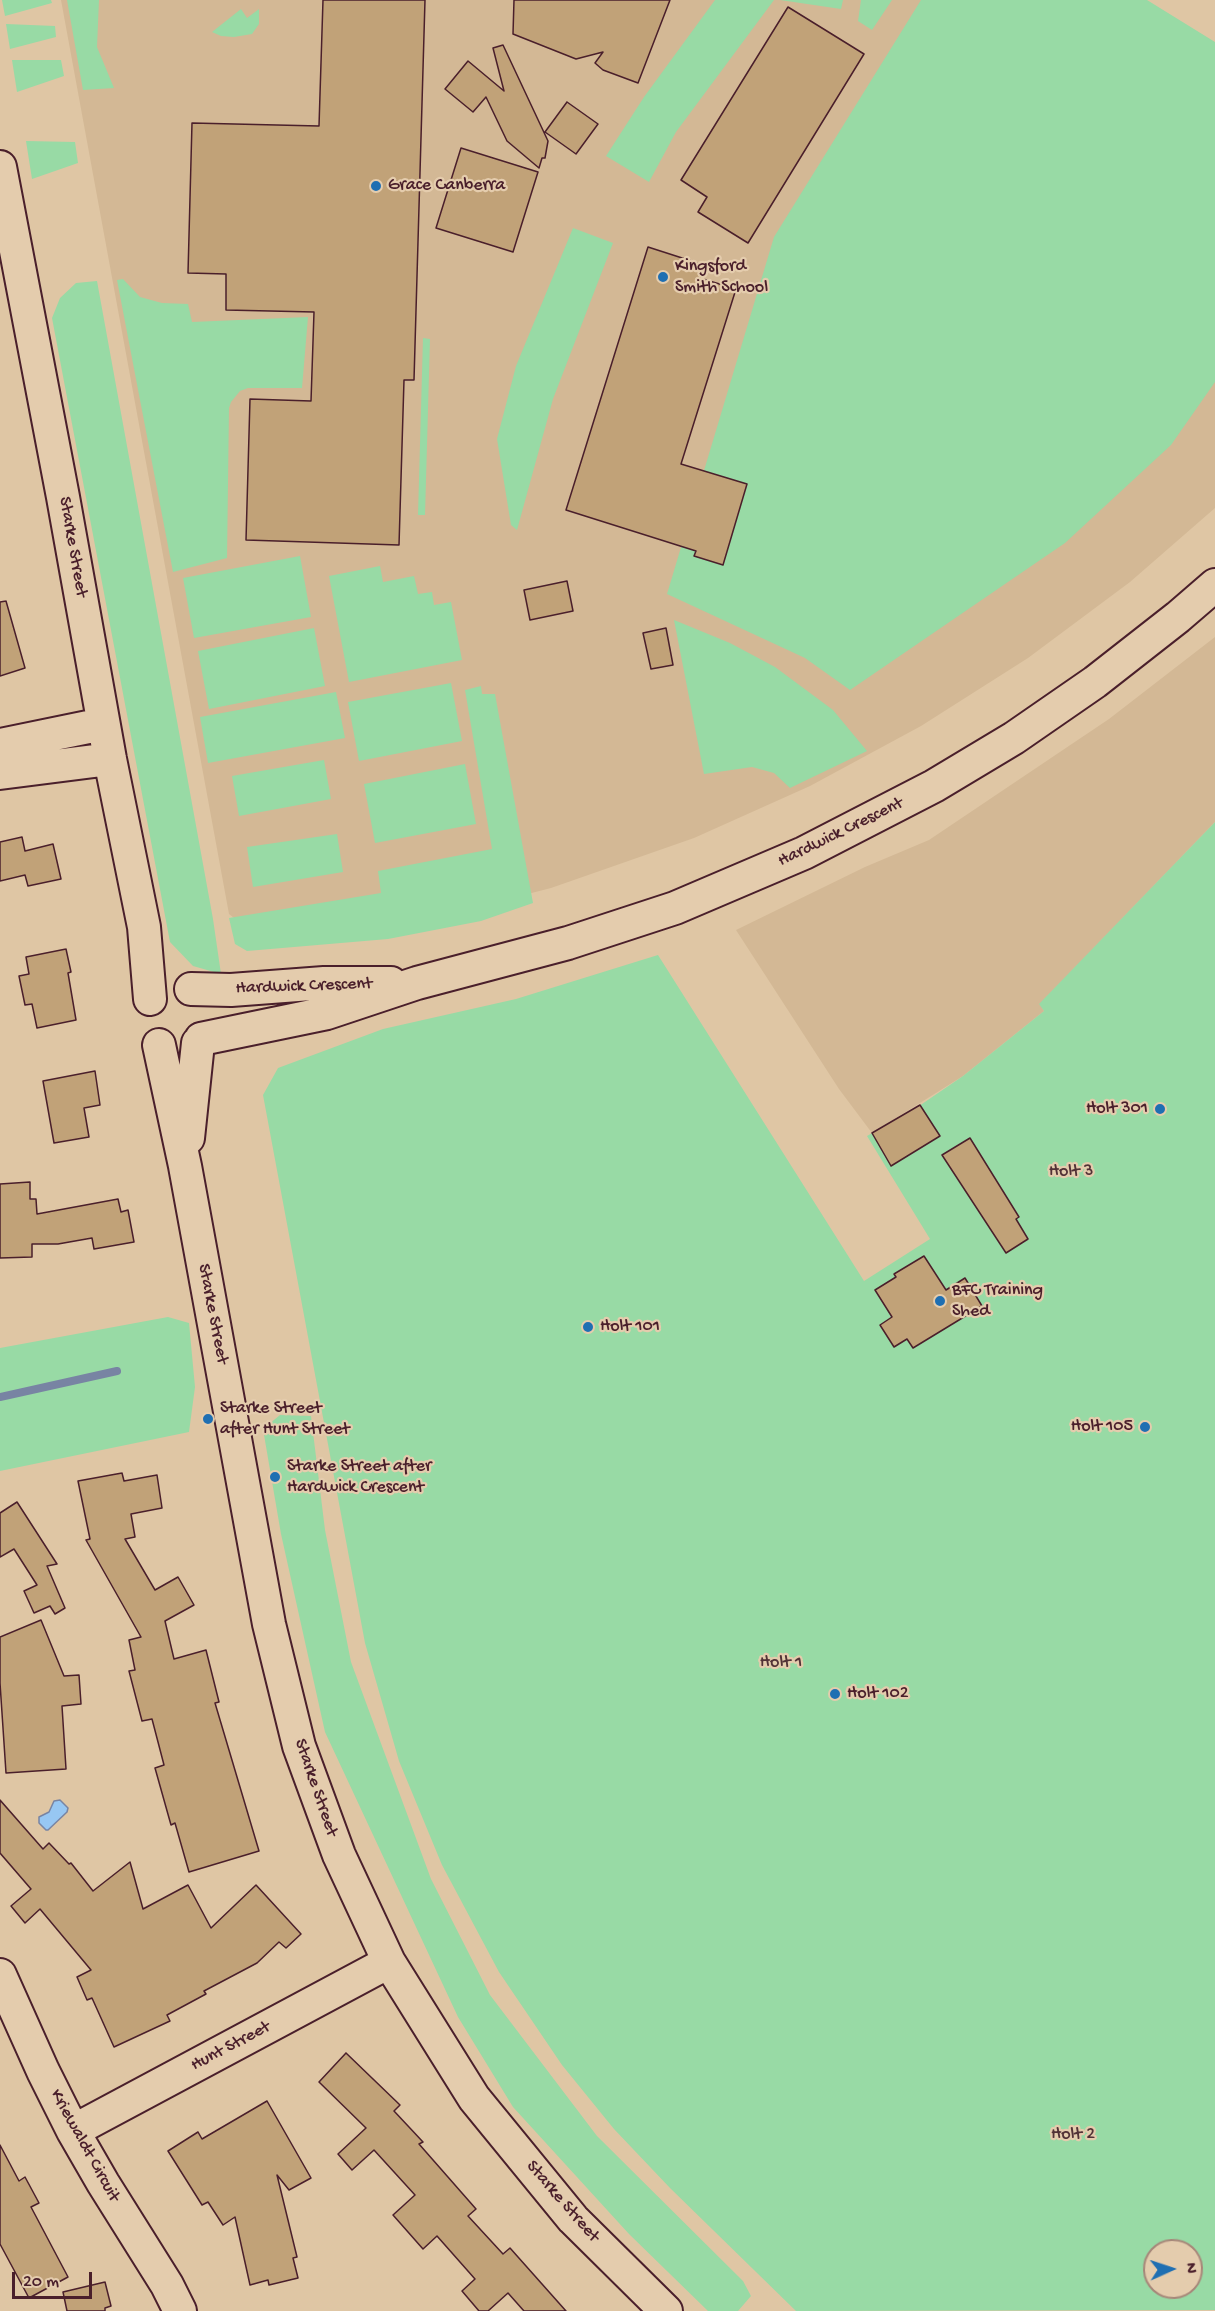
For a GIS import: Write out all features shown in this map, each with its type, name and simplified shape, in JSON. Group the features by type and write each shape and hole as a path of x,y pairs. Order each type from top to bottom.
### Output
{"street":[{"name":"Starke Street","path":"0,167 61,485 103,724 144,927 150,999"},
{"name":"Hardwick Crescent","path":"200,1041 327,1013 417,983 568,944 675,908 804,853 934,786 1014,738 1095,682 1215,585"},
{"path":"0,745 103,724"},
{"path":"0,773 110,759"},
{"name":"Starke Street","path":"144,927 185,988"},
{"name":"Hardwick Crescent","path":"185,988 231,990 324,984 417,983"},
{"path":"168,987 185,988 202,998 208,1011 208,1025 200,1041 183,1049 173,1050 159,1045 147,1032 144,1021 150,999 168,987"},
{"name":"Starke Street","path":"185,1166 200,1041"},
{"name":"Starke Street","path":"159,1045 185,1166 269,1624 299,1746 339,1855 389,1962 474,2098 573,2219 666,2311"},
{"name":"Hunt Street","path":"73,2131 389,1962"},
{"name":"Kriewaldt Circuit","path":"0,1975 43,2072 73,2131 167,2285 180,2311"}],"shaded area":[{"name":"Kingsford Smith School","path":"61,0 1139,0 1215,47 1215,508 1130,582 1028,658 921,726 810,786 694,838 551,888 415,923 253,933 229,914"},
{"path":"1215,637 1215,822 1040,1004 1044,1011 963,1076 872,1133 839,1089 736,930 865,867 929,840 1109,719"}],"green space":[{"path":"2,0 51,0 52,3 5,16"},
{"path":"67,0 99,0 97,47 114,88 83,90"},
{"path":"715,0 774,0 676,132 649,182 606,156 644,97"},
{"path":"780,0 843,0 841,9"},
{"path":"861,0 892,0 872,30 858,21"},
{"path":"921,0 1147,0 1215,42 1215,382 1171,445 1065,543 850,690 805,658 667,594 774,237"},
{"path":"241,9 247,18 259,9 259,24 252,34 234,37 221,36 212,32"},
{"path":"6,24 55,26 56,37 10,49"},
{"path":"12,60 61,60 64,76 17,92"},
{"path":"26,141 75,142 78,163 32,179"},
{"path":"573,228 613,243 553,399 517,530 511,525 497,439 516,366"},
{"path":"123,279 140,297 162,303 188,304 192,322 308,317 302,388 248,388 240,391 231,402 229,408 227,558 173,572 117,280"},
{"path":"97,281 213,919 221,974 193,966 170,942 52,318 60,298 76,283"},
{"path":"423,338 430,339 425,515 418,515"},
{"path":"300,556 311,617 194,638 183,578"},
{"path":"380,566 383,582 414,576 418,594 432,592 434,605 451,602 462,660 349,682 329,576"},
{"path":"674,620 730,643 775,667 833,710 867,751 790,788 774,773 752,767 704,774"},
{"path":"314,628 325,686 209,709 198,651"},
{"path":"451,683 462,741 359,761 348,702"},
{"path":"481,686 482,694 495,694 533,903 481,921 388,939 247,951 235,944 229,918 381,893 378,871 492,849 465,690"},
{"path":"336,692 345,738 208,763 200,717"},
{"path":"324,760 331,799 239,816 232,776"},
{"path":"465,764 476,824 375,843 364,784"},
{"name":"Holt 1","path":"1215,822 1215,2310 796,2311 670,2188 614,2129 562,2065 499,1972 442,1865 399,1761 365,1643 263,1095 278,1068 383,1029 516,999 658,955 864,1281 930,1239 867,1136 922,1104 963,1076 1044,1011 1039,1004"},
{"path":"337,834 343,872 253,887 247,847"},
{"path":"168,1317 189,1323 195,1387 189,1432 0,1471 0,1348"},
{"path":"280,1415 311,1416 325,1530 351,1662 431,1879 490,1995 597,2136 743,2281 751,2296 738,2311 708,2311 629,2234 513,2107 458,2017 325,1732 281,1534 263,1429"}],"water":[{"path":"60,1800 68,1808 67,1812 46,1830 39,1823 39,1817 49,1812 54,1801"}],"building":[{"path":"323,0 425,0 414,380 404,380 399,545 246,540 250,399 311,401 314,312 226,310 226,274 188,273 192,123 319,126"},
{"path":"514,0 670,0 638,83 603,70 595,63 603,52 576,59 513,34"},
{"path":"788,7 864,54 748,243 698,212 707,197 681,180"},
{"path":"503,45 548,141 545,158 542,158 539,168 507,141 486,97 473,112 445,89 468,61 504,91 493,48"},
{"path":"567,102 598,124 576,154 545,132"},
{"path":"461,148 538,172 513,252 436,228"},
{"path":"648,247 707,266 703,279 736,289 681,464 747,484 723,565 694,556 696,551 566,510"},
{"path":"567,581 573,611 530,620 524,590"},
{"path":"6,601 25,668 0,676 0,602"},
{"path":"666,628 673,665 651,669 643,633"},
{"path":"22,837 25,851 53,844 61,879 28,886 25,875 0,881 0,842"},
{"path":"66,949 76,1020 37,1028 32,1004 25,1005 19,976 29,974 26,957"},
{"path":"95,1071 100,1105 84,1108 89,1137 54,1143 43,1081"},
{"path":"920,1105 940,1136 891,1166 872,1133"},
{"path":"970,1138 1019,1217 1016,1219 1028,1239 1006,1253 942,1155"},
{"path":"30,1182 30,1199 36,1199 37,1214 118,1199 121,1212 128,1210 134,1242 94,1249 92,1238 58,1244 32,1244 32,1257 0,1258 0,1184"},
{"name":"BFC Training Shed","path":"924,1256 946,1290 965,1278 982,1306 913,1348 907,1339 894,1347 880,1325 892,1317 875,1290 896,1277 894,1274"},
{"path":"122,1473 124,1481 157,1475 162,1508 131,1514 135,1537 125,1539 155,1590 178,1577 194,1605 165,1621 174,1659 206,1650 219,1702 215,1703 259,1851 189,1872 175,1823 171,1825 155,1768 164,1765 152,1719 142,1721 129,1671 135,1670 129,1640 141,1637 86,1540 90,1539 78,1481"},
{"path":"17,1502 57,1564 47,1566 65,1608 55,1614 50,1606 34,1613 24,1591 37,1585 14,1549 0,1557 0,1513"},
{"path":"41,1620 64,1676 79,1675 81,1704 62,1706 66,1769 6,1773 0,1683 0,1637"},
{"path":"0,1800 43,1849 49,1843 69,1864 71,1863 93,1891 130,1862 143,1909 188,1885 211,1928 256,1885 301,1934 286,1948 279,1942 257,1963 204,1991 206,1994 167,2015 170,2021 114,2047 92,1998 87,2000 77,1977 91,1970 40,1909 25,1923 11,1906 31,1889 0,1853"},
{"path":"346,2053 400,2105 394,2111 423,2142 419,2144 476,2209 468,2216 503,2254 510,2248 566,2311 524,2311 508,2293 488,2311 479,2311 462,2291 475,2279 437,2236 423,2249 393,2215 415,2195 374,2150 352,2170 338,2154 366,2128 319,2082"},
{"path":"267,2101 311,2178 289,2190 277,2175 297,2257 293,2258 298,2278 269,2285 268,2280 250,2285 235,2217 223,2225 208,2202 202,2205 168,2151 198,2132 202,2139"},
{"path":"0,2145 19,2181 25,2177 39,2203 31,2207 68,2277 29,2298 0,2244"},
{"path":"105,2282 111,2306 105,2308 105,2311 67,2311 63,2292"}],"waterway":[{"path":"0,1397 117,1371"}],"place":[{"name":"Grace Canberra","path":"376,186"},
{"name":"Kingsford Smith School","path":"663,277"},
{"name":"Holt 301","path":"1160,1109"},
{"name":"BFC Training Shed","path":"940,1301"},
{"name":"Holt 101","path":"588,1327"},
{"name":"Starke Street after Hunt Street","path":"208,1419"},
{"name":"Holt 105","path":"1145,1427"},
{"name":"Starke Street after Hardwick Crescent","path":"275,1477"},
{"name":"Holt 102","path":"835,1694"}],"park label":[{"name":"Holt 3","path":"1071,1172"},
{"name":"Holt 2","path":"1073,2135"}]}
